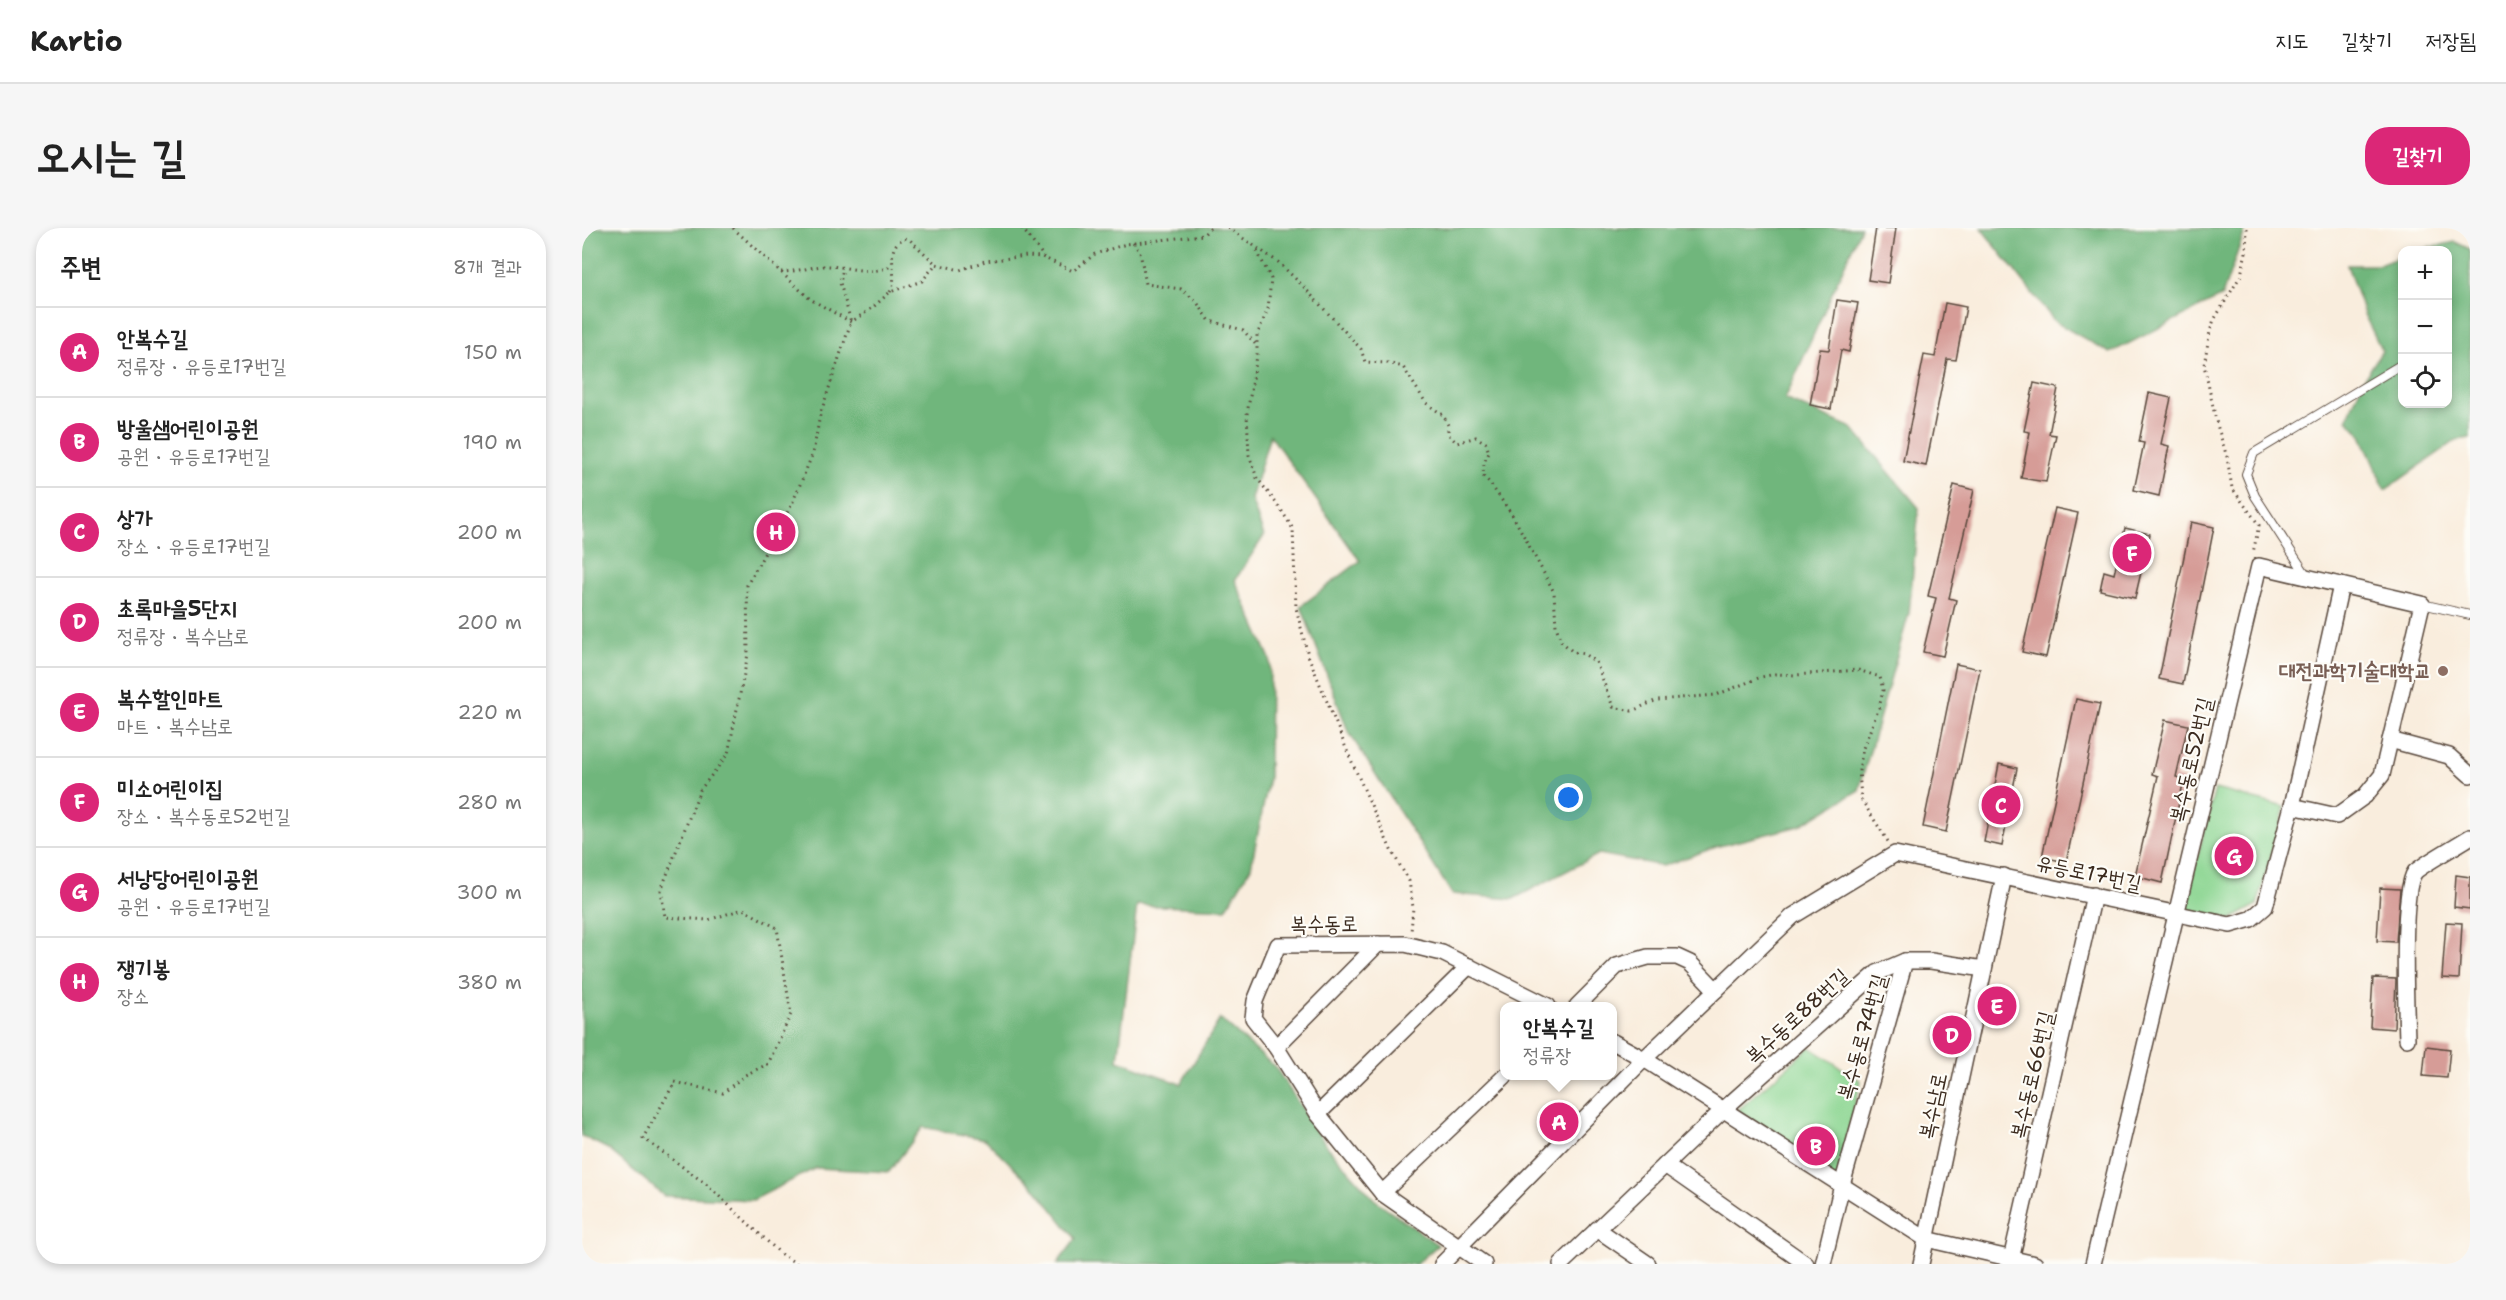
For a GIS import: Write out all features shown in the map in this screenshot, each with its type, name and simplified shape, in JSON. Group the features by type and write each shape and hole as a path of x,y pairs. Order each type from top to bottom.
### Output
{"street":[{"path":"2259,566 2422,604 2382,775 2365,796 2337,816 2292,806"},
{"name":"복수동로52번길","path":"2093,1264 2259,566"},
{"name":"유등로17번길","path":"1895,854 2230,925 2250,919 2265,907 2292,806 2341,585"},
{"path":"2390,740 2449,756 2470,775"},
{"path":"2407,1039 2406,933 2410,888 2415,872 2470,837"},
{"path":"1442,1264 1644,1059 1793,916 1895,854"},
{"name":"복수남로","path":"1921,1264 2004,876"},
{"name":"복수동로66번길","path":"2011,1261 2094,895"},
{"name":"복수동로","path":"1276,1047 1378,944"},
{"name":"복수동로","path":"1484,1264 1382,1193 1318,1114 1276,1047 1254,1018 1255,1001 1278,945 1378,944 1412,945 1442,953 1540,1002"},
{"path":"1581,1002 1617,966 1648,957 1677,957 1690,963 1716,990"},
{"name":"복수동로88번길","path":"1560,1264 1724,1109 1877,973 1905,961 1931,961 1984,969"},
{"name":"복수동로74번길","path":"1823,1264 1842,1185 1905,961"},
{"path":"1318,1114 1469,966"},
{"path":"1617,1044 1724,1109 1926,1239 2011,1261 2035,1264"},
{"path":"1382,1193 1501,1080"},
{"path":"1665,1165 1806,1264"},
{"path":"1597,1229 1648,1264"}],"lane":[{"path":"2308,577 2255,496 2246,474 2254,453 2398,367"},
{"path":"2422,604 2470,615"}],"path":[{"path":"733,228 810,299 851,322"},
{"path":"1022,228 1044,258"},
{"path":"890,291 894,276 891,266 894,249 898,240 905,238 936,264 960,270 985,261 1026,256 1044,258 1073,271 1095,254 1132,243 1203,235 1210,228"},
{"path":"1228,228 1278,262 1301,284 1360,349 1365,362 1388,363 1403,367 1426,403 1443,415 1448,425 1448,434 1453,440 1457,443 1476,437 1486,443 1489,453 1484,462 1483,476 1513,516 1554,592 1555,615 1561,641 1574,652 1584,654 1596,662 1613,707 1632,711 1658,700 1716,695 1761,677 1775,674 1796,675 1858,670 1880,677 1883,690 1861,759 1861,799 1895,854"},
{"path":"2247,228 2246,252 2241,275 2214,320 2204,365 2217,425 2228,457 2232,488 2259,525 2253,553 2259,566"},
{"path":"1132,243 1140,252 1146,284 1181,289 1196,301 1210,321 1243,330 1257,346"},
{"path":"1256,249 1271,279 1268,309 1257,335 1255,374 1247,414 1249,455 1257,478 1293,529 1296,608 1306,647 1348,753 1391,850 1409,881 1413,907 1412,945"},
{"path":"851,322 871,309 890,291 922,281 936,264"},
{"path":"781,272 798,272 827,265 881,271 891,266"},
{"path":"797,1264 781,1254 706,1184 643,1138 675,1082 723,1093 746,1075 768,1064 791,1014 777,928 743,909 708,920 665,917 661,891 700,790 728,754 748,654 747,585 792,504 813,453 820,415 851,322 840,283 843,268"}],"green space":[{"path":"582,228 1861,228 1785,399 1852,428 1919,508 1909,613 1859,790 1799,826 1719,846 1663,866 1599,854 1513,899 1452,894 1348,731 1301,606 1360,561 1270,435 1251,499 1264,536 1235,580 1270,659 1269,778 1251,867 1226,909 1137,905 1118,1060 1181,1084 1220,1019 1275,1067 1326,1145 1374,1199 1438,1245 1416,1264 1057,1264 1076,1239 1038,1191 985,1139 923,1127 889,1172 816,1168 753,1200 664,1196 608,1149 582,1136"},
{"path":"1981,228 2246,228 2222,296 2110,353 2055,322"},
{"path":"2455,242 2470,249 2470,438 2457,440 2385,490 2360,433 2347,420 2362,382 2382,351 2364,314 2347,265 2379,265 2398,258 2398,408 2452,408 2452,246 2436,246"},
{"path":"2215,789 2285,807 2257,905 2230,920 2183,912"},
{"path":"1810,1047 1861,1081 1836,1181 1738,1110"}],"building":[{"path":"1876,228 1896,228 1888,283 1868,280"},
{"path":"1837,300 1858,303 1849,352 1841,350 1831,409 1810,405 1820,349 1829,350"},
{"path":"1945,303 1966,307 1956,360 1947,359 1926,466 1903,461 1924,355 1935,357"},
{"path":"2034,383 2058,388 2049,434 2056,435 2046,482 2021,478 2030,432 2024,431"},
{"path":"2149,393 2171,398 2161,444 2169,446 2159,496 2134,490 2144,443 2139,442"},
{"path":"1954,485 1974,490 1949,598 1956,600 1943,656 1923,652 1936,598 1928,596"},
{"path":"2055,508 2078,513 2046,657 2022,652"},
{"path":"2191,522 2214,527 2183,684 2159,679"},
{"path":"2125,528 2150,534 2135,598 2100,590 2104,571 2114,574"},
{"path":"1956,664 1980,669 1946,832 1923,827"},
{"path":"2076,699 2100,704 2066,862 2042,857"},
{"path":"2165,720 2188,725 2176,777 2184,779 2162,883 2135,876 2158,776 2152,774"},
{"path":"1999,764 2017,768 2002,846 1984,842"},
{"path":"2456,875 2470,877 2470,909 2454,907"},
{"path":"2380,888 2400,889 2396,942 2377,941"},
{"path":"2446,922 2462,923 2459,979 2442,978"},
{"path":"2373,978 2396,979 2394,1029 2370,1027"},
{"path":"2426,1046 2450,1049 2447,1078 2423,1076"}],"place":[{"name":"쟁기봉","path":"776,532"},
{"name":"미소어린이집","path":"2132,553"},
{"name":"대전과학기술대학교","path":"2443,671"},
{"name":"상가","path":"2001,805"},
{"name":"서낭당어린이공원","path":"2234,856"},
{"name":"복수할인마트","path":"1997,1006"},
{"name":"초록마을5단지","path":"1952,1035"},
{"name":"안복수길","path":"1559,1122"},
{"name":"방울샘어린이공원","path":"1816,1146"}]}
